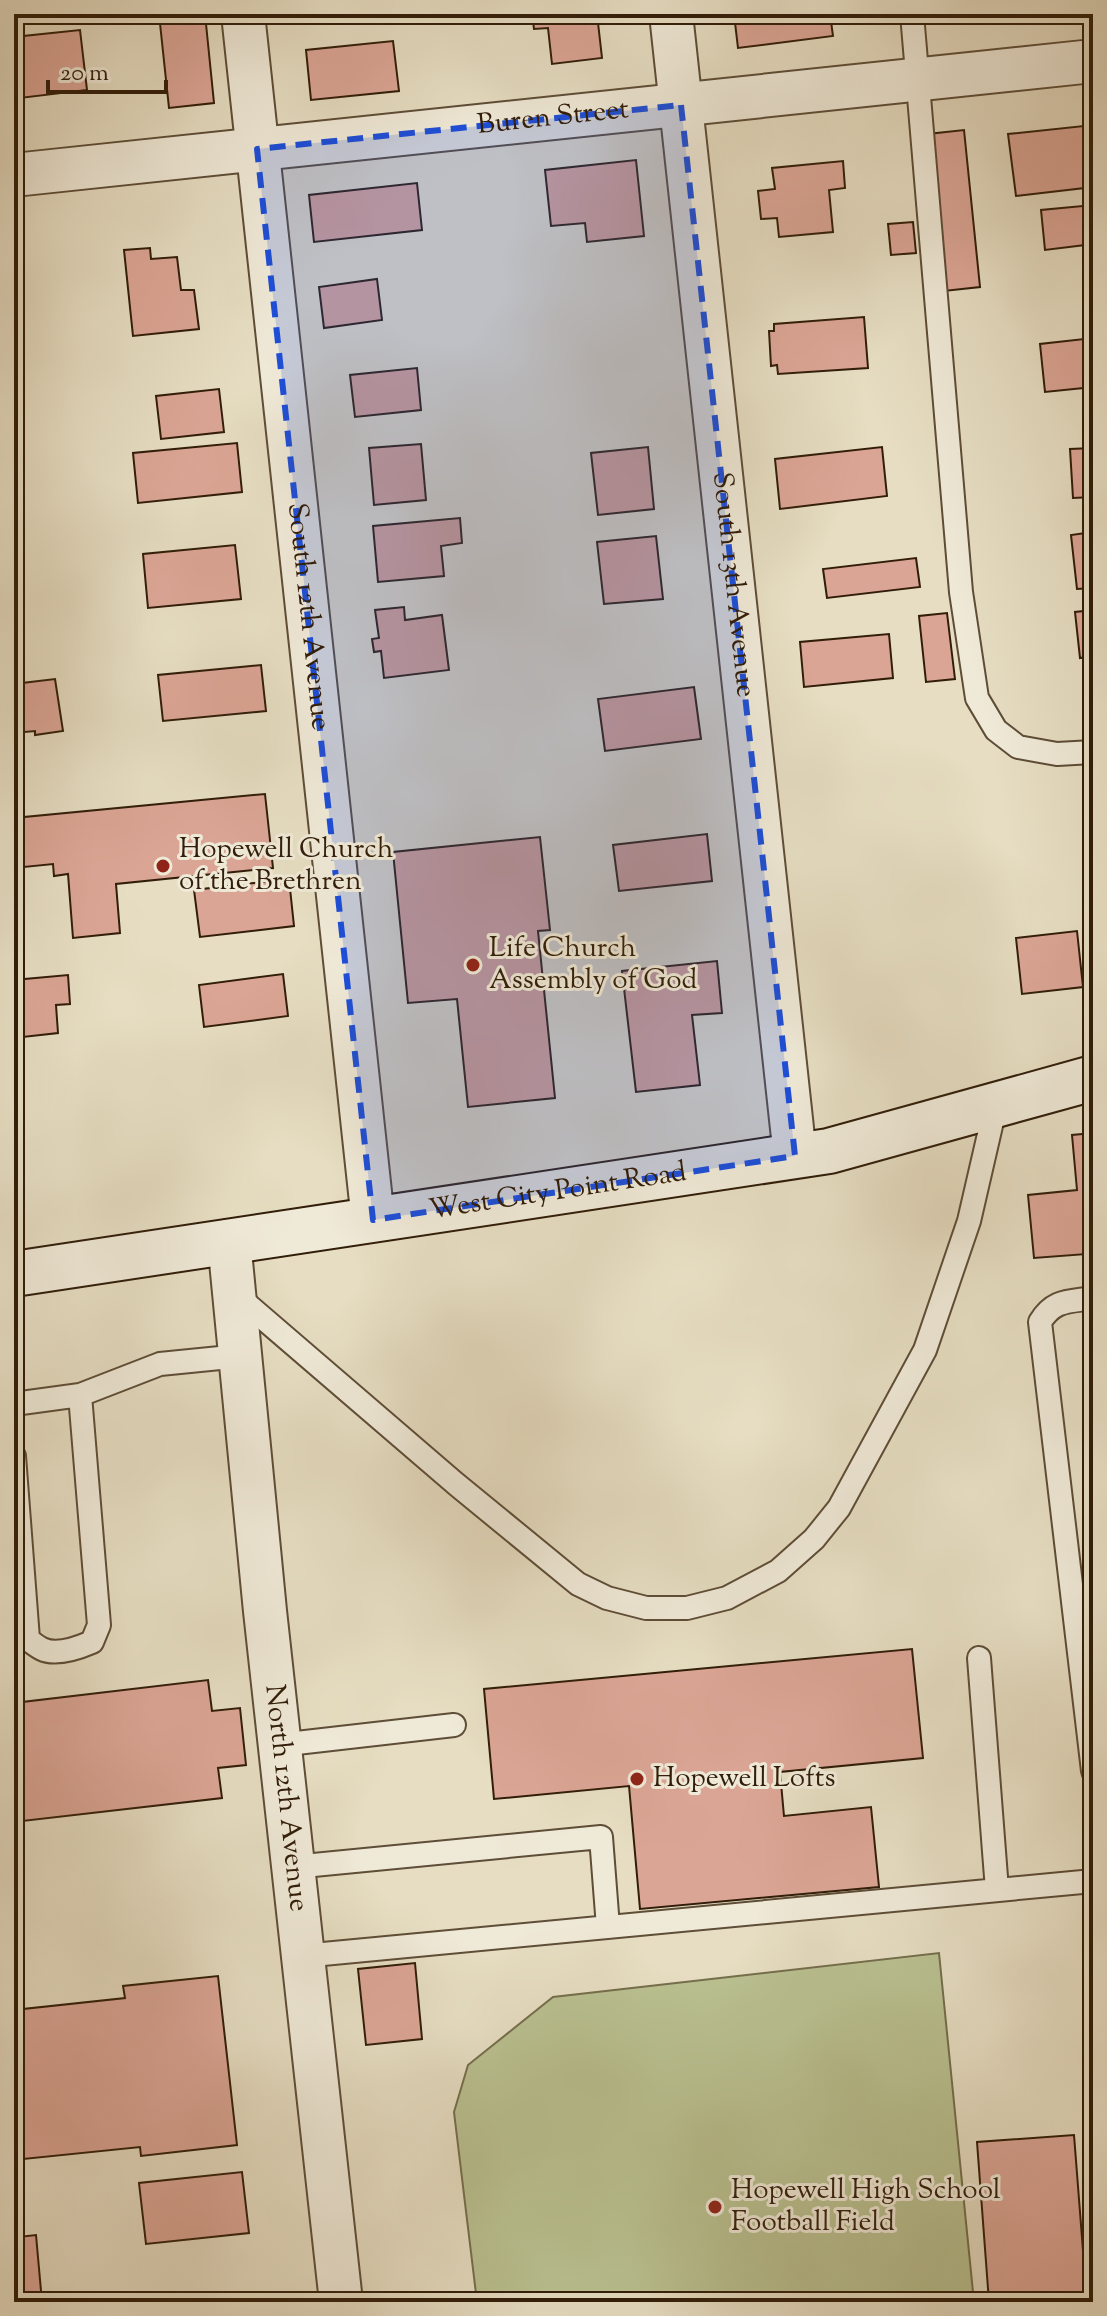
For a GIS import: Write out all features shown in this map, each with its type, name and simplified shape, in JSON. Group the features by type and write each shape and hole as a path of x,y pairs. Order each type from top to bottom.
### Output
{"street":[{"name":"South 12th Avenue","path":"243,14 373,1220"},
{"name":"South 13th Avenue","path":"671,14 795,1156"},
{"name":"Buren Street","path":"14,175 1093,61"},
{"name":"West City Point Road","path":"14,1274 829,1151 1093,1078"},
{"name":"North 12th Avenue","path":"229,1241 279,1745 341,2302"}],"lane":[{"path":"912,14 919,80 919,125 961,592 977,698 996,730 1018,747 1057,754 1093,752"},
{"path":"234,1293 456,1484 578,1584 607,1598 646,1608 687,1608 727,1598 778,1571 814,1539 839,1508 925,1350 969,1221 996,1104"},
{"path":"1093,1298 1059,1303 1048,1309 1040,1322 1093,1771"},
{"path":"14,1404 80,1395 160,1364 240,1356"},
{"path":"14,1456 21,1636 44,1651 74,1650 92,1642 99,1625 80,1395"},
{"path":"979,1658 997,1890"},
{"path":"279,1745 454,1725"},
{"path":"293,1867 601,1837 608,1927"},
{"path":"302,1956 1093,1881"}],"highlighted area":[{"path":"681,105 795,1156 373,1220 257,149"}],"green space":[{"name":"Hopewell High School Football Field","path":"939,1953 974,2302 477,2302 454,2112 468,2065 553,1997"}],"building":[{"path":"159,14 205,14 214,103 169,108"},
{"path":"532,14 597,14 602,58 552,64 548,28 534,29"},
{"path":"734,14 830,14 833,36 738,48"},
{"path":"80,30 87,90 20,98 14,37"},
{"path":"393,41 399,91 311,100 306,50"},
{"path":"1093,125 1093,187 1016,196 1008,134"},
{"path":"964,130 980,287 944,291 928,134"},
{"path":"636,160 644,236 587,242 585,223 551,226 545,170"},
{"path":"843,161 845,188 829,190 833,232 779,237 777,218 761,219 758,191 775,189 772,168"},
{"path":"417,183 422,230 314,242 309,195"},
{"path":"1093,205 1093,244 1045,250 1041,210"},
{"path":"913,222 916,253 891,255 888,224"},
{"path":"150,248 151,259 177,257 181,290 194,290 199,329 133,336 124,250"},
{"path":"377,279 382,320 324,328 319,287"},
{"path":"864,317 868,368 778,374 777,365 771,366 769,331 774,331 774,324"},
{"path":"1093,338 1093,387 1045,392 1040,344"},
{"path":"417,368 421,410 355,417 350,375"},
{"path":"219,389 224,432 161,439 156,396"},
{"path":"237,443 242,492 138,503 133,453"},
{"path":"421,444 426,500 374,505 369,448"},
{"path":"648,447 654,509 598,515 591,453"},
{"path":"882,447 887,496 780,509 775,459"},
{"path":"1093,448 1093,497 1073,498 1070,449"},
{"path":"460,518 462,543 441,546 444,576 378,582 373,526"},
{"path":"1093,532 1093,588 1077,589 1071,535"},
{"path":"656,536 663,599 604,604 597,542"},
{"path":"235,545 241,599 148,608 143,554"},
{"path":"916,558 920,587 827,598 823,569"},
{"path":"404,607 405,620 442,615 449,670 384,678 381,651 374,652 372,639 379,638 375,610"},
{"path":"1093,610 1093,656 1080,658 1075,612"},
{"path":"947,613 955,679 926,682 919,616"},
{"path":"889,634 893,678 804,687 800,642"},
{"path":"261,665 266,711 163,721 158,675"},
{"path":"55,679 63,731 35,735 35,731 14,733 14,684"},
{"path":"694,687 701,739 605,751 598,699"},
{"name":"Hopewell Church of the Brethren","path":"265,794 273,868 116,884 120,933 73,938 68,874 54,876 53,864 14,868 14,818"},
{"path":"707,834 712,881 619,891 613,845"},
{"name":"Life Church Assembly of God","path":"540,837 550,930 538,931 555,1098 468,1107 457,999 408,1003 393,852"},
{"path":"289,879 294,926 200,937 194,890"},
{"path":"1077,931 1083,987 1022,994 1016,938"},
{"path":"717,961 722,1013 692,1015 700,1085 636,1092 622,971"},
{"path":"283,974 288,1016 204,1027 199,985"},
{"path":"68,975 70,1004 56,1005 58,1033 14,1038 14,980"},
{"path":"1093,1133 1093,1260 1086,1261 1086,1254 1034,1258 1028,1195 1077,1190 1072,1135"},
{"name":"Hopewell Lofts","path":"912,1649 923,1758 780,1772 784,1816 871,1807 879,1887 640,1909 629,1786 494,1799 484,1689"},
{"path":"208,1680 212,1711 240,1708 246,1765 218,1768 222,1798 14,1822 14,1703"},
{"path":"415,1963 422,2039 366,2045 358,1969"},
{"path":"218,1976 237,2145 141,2156 140,2147 14,2160 14,2010 125,1998 123,1986"},
{"path":"1074,2135 1087,2302 989,2302 977,2142"},
{"path":"242,2172 249,2233 146,2244 139,2183"},
{"path":"14,2208 19,2237 36,2235 42,2302 14,2302"}],"place":[{"name":"Hopewell Church of the Brethren","path":"163,866"},
{"name":"Life Church Assembly of God","path":"473,965"},
{"name":"Hopewell Lofts","path":"637,1779"},
{"name":"Hopewell High School Football Field","path":"715,2207"}]}
